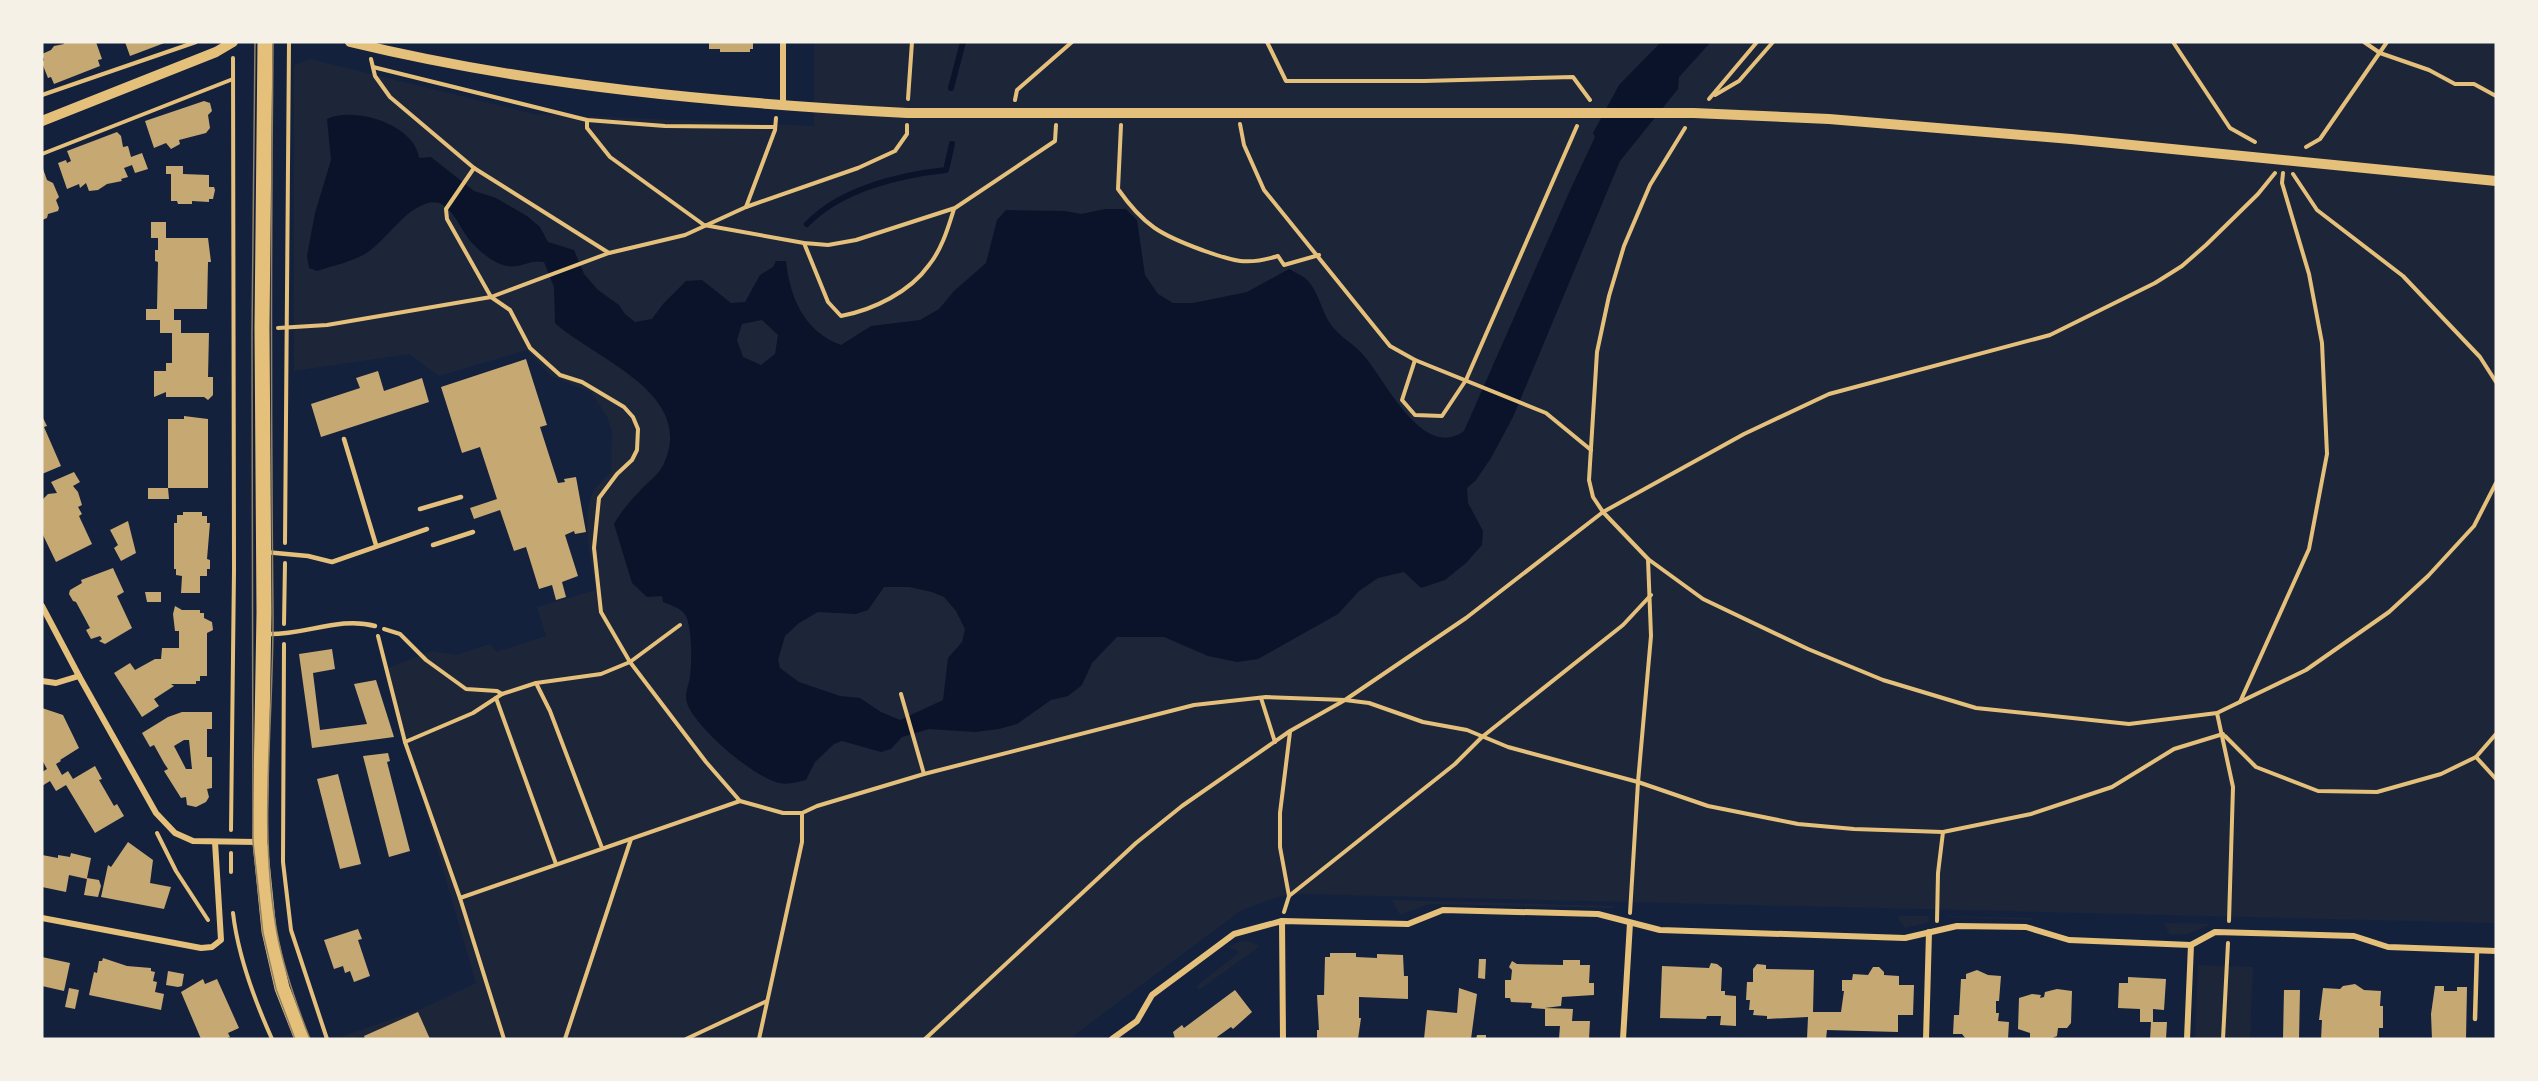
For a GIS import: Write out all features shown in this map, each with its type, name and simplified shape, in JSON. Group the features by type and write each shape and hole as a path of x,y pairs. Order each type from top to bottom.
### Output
{"main road":[{"path":"265,42 262,328 264,634 260,842 269,931 282,988 302,1039"}],"street":[{"path":"42,121 216,52 233,42"},
{"path":"350,42 471,66 589,85 780,106 907,113 1600,112 1829,119 2286,159 2496,181"},
{"path":"780,106 783,42"},
{"path":"42,606 156,813 175,833 193,841 260,842"},
{"path":"42,681 56,684 79,676"},
{"path":"42,918 201,948 212,947 221,940 215,842"},
{"path":"1112,1039 1137,1021 1152,995 1234,934 1282,921 1408,924 1443,910 1598,914 1660,930 1905,938 1957,926 2026,927 2069,940 2191,945 2216,932 2354,936 2388,947 2496,951"},
{"path":"1282,921 1282,1039"},
{"path":"1623,1039 1630,923"},
{"path":"1926,1039 1929,932"},
{"path":"2187,1039 2191,945"}],"lane":[{"path":"344,439 376,545"},
{"path":"420,509 461,497"},
{"path":"263,551 308,556 332,562 376,545 428,530"},
{"path":"433,545 473,532"},
{"path":"264,634 284,635 344,623 364,623 375,626"},
{"path":"2475,1019 2477,950"}],"path":[{"path":"42,95 196,42"},
{"path":"231,874 234,570 233,42"},
{"path":"262,328 288,329 327,325 491,297 609,253 684,235 746,207 858,168 895,151 907,134 912,42"},
{"path":"1013,112 1017,90 1072,42"},
{"path":"1267,42 1286,81 1424,81 1572,77 1600,112"},
{"path":"1757,42 1714,94 1688,113 1650,185 1624,246 1609,296 1597,352 1589,480 1593,497 1603,512 1648,559 1703,599 1808,649 1883,680 1976,708 2129,724 2217,713 2306,670 2389,612 2428,576 2474,526 2496,483"},
{"path":"1739,81 1773,42"},
{"path":"2173,42 2230,128 2258,144"},
{"path":"2364,42 2380,53 2429,70 2454,84 2474,84 2496,96"},
{"path":"925,1039 1136,843 1182,806 1290,731 1345,700 1466,618 1603,512 1744,434 1829,394 2050,335 2155,283 2182,266 2258,194 2286,159 2320,139 2387,42"},
{"path":"368,46 375,76 390,97 474,168 609,253"},
{"path":"373,67 587,120 665,126 775,127"},
{"path":"42,154 233,79"},
{"path":"746,207 775,127 780,106"},
{"path":"1122,112 1118,189 1143,220 1164,235 1228,260 1249,263 1278,256 1284,265 1319,255"},
{"path":"1238,112 1244,146 1264,190 1319,255 1390,346 1415,360 1546,413 1591,450"},
{"path":"1415,360 1402,400 1415,415 1442,416 1466,380 1584,112"},
{"path":"587,120 587,128 610,157 704,225 804,243 828,245 856,240 955,208 1055,141 1058,113"},
{"path":"2286,159 2299,186 2317,210 2403,276 2480,357 2496,382"},
{"path":"2240,702 2309,549 2327,454 2322,342 2309,274 2282,183 2286,159"},
{"path":"474,168 446,210 447,219 491,297 510,310 530,348 547,365 560,375 582,382 624,406 633,417 638,429 637,450 632,460 617,474 599,498 594,548 601,612 630,662 706,762 740,801 783,813 802,813 816,806 924,774 1194,705 1261,698 1345,700 1369,703 1423,722 1467,730 1508,747 1638,782 1708,806 1798,824 1854,829 1943,832 2031,814 2112,787 2175,749 2223,735"},
{"path":"804,243 828,302 841,316 861,312 914,282 930,265 948,229 955,208"},
{"path":"1630,923 1638,782 1651,636 1648,559"},
{"path":"1288,896 1455,764 1482,737 1623,625 1651,595"},
{"path":"405,742 473,713 502,694 536,683 601,674 630,662 680,625"},
{"path":"375,626 400,634 426,660 466,689 497,691 502,694"},
{"path":"375,626 405,742 460,898 504,1039"},
{"path":"536,683 550,711 602,848"},
{"path":"902,694 924,774"},
{"path":"496,698 556,864"},
{"path":"1261,698 1275,742"},
{"path":"2217,713 2233,787 2223,1039"},
{"path":"1282,921 1288,896 1280,847 1280,813 1290,731"},
{"path":"2223,735 2256,767 2318,791 2376,792 2441,774 2476,757 2496,734"},
{"path":"2476,757 2496,779"},
{"path":"460,898 740,801"},
{"path":"156,813 156,830 176,871 221,940"},
{"path":"759,1039 802,842 802,813"},
{"path":"1937,930 1938,873 1943,832"},
{"path":"565,1039 631,839"},
{"path":"233,906 236,938 258,1008 272,1039"},
{"path":"686,1039 768,1001"}],"shaded area":[{"path":"814,42 2496,42 2496,923 1299,894 1277,897 1240,911 1069,1039 335,1039 421,1009 476,983 385,669 432,651 456,655 490,644 496,652 546,636 537,607 596,590 588,539 588,511 594,490 611,472 612,432 607,416 591,392 551,376 527,350 439,376 409,354 294,371 294,65 310,59 534,114 814,126"},
{"path":"1661,42 1711,42 1679,77 1678,89 1620,161 1513,417 1491,458 1476,480 1467,488 1468,503 1483,531 1482,545 1466,563 1445,580 1421,588 1404,572 1378,578 1359,591 1338,614 1258,659 1237,662 1208,656 1164,637 1117,637 1092,663 1082,685 1068,696 1051,700 1017,724 975,732 929,729 902,737 891,749 881,752 842,741 834,744 815,762 806,780 789,783 779,783 768,779 726,750 701,725 687,703 691,654 686,616 679,609 663,602 662,596 647,597 632,583 614,524 629,503 663,466 670,437 665,415 653,396 635,379 555,323 554,287 544,262 505,266 493,261 473,244 448,209 434,202 416,208 373,248 354,259 317,271 309,268 307,256 315,213 331,160 327,119 353,115 382,121 396,128 415,146 419,158 431,157 474,191 496,198 527,216 540,227 548,242 574,250 584,274 598,290 619,305 635,322 652,319 663,304 686,281 702,280 731,303 745,302 760,275 773,267 776,261 786,261 791,288 801,312 817,331 841,345 871,326 920,320 939,309 954,291 986,263 997,220 1006,210 1065,211 1081,214 1105,209 1126,209 1137,220 1145,275 1158,294 1173,303 1193,303 1247,292 1289,269 1310,283 1332,326 1361,353 1407,415 1435,436 1449,437 1464,431 1595,137 1593,133 1619,85","holes":["762,320 778,335 775,354 761,365 743,357 737,340 742,324","884,587 909,587 944,597 956,611 965,629 962,642 948,658 943,700 900,720 881,712 860,698 840,696 799,682 780,668 778,660 785,636 799,623 818,612 856,614 868,610"]},
{"path":"1392,900 1614,906 1614,908 1429,904 1400,915"},
{"path":"1897,916 1928,916 1929,922 1905,928"},
{"path":"1947,917 2032,918 2032,920"},
{"path":"2164,923 2210,924 2188,934 2170,935"},
{"path":"1249,941 1260,946 1199,990 1196,986 1240,952 1228,947"},
{"path":"2198,965 2253,967 2250,1039 2195,1039"}],"building":[{"path":"63,42 96,42 102,59 98,60 100,66 54,84 51,77 48,78 42,63 44,60 42,54 54,46 64,44"},
{"path":"125,42 167,42 130,56"},
{"path":"709,42 753,42 753,49 750,49 750,52 720,52 720,49 709,49"},
{"path":"204,101 210,103 212,111 208,115 210,128 206,133 179,140 180,144 171,149 166,143 154,148 145,121"},
{"path":"117,132 121,136 123,147 128,146 131,157 142,153 148,169 135,173 132,165 124,168 128,177 121,179 122,181 107,184 98,190 89,191 86,183 80,188 79,184 67,189 58,163 71,161 67,151"},
{"path":"42,166 47,180 53,183 59,197 56,200 59,208 58,211 48,214 47,218 42,220"},
{"path":"166,166 183,166 183,174 209,175 209,187 214,187 215,190 213,199 209,199 209,202 192,201 192,204 178,204 177,201 171,201 171,174 166,174"},
{"path":"151,222 166,222 166,238 208,238 211,262 208,262 207,309 174,309 174,320 181,320 181,333 209,333 208,377 213,377 213,395 208,400 204,397 166,397 166,392 154,397 154,371 166,371 166,363 172,363 172,333 160,333 160,320 146,320 146,309 157,309 158,262 155,261 155,250 158,250 158,238 151,238"},
{"path":"526,359 547,425 540,427 558,483 565,482 564,479 576,477 586,532 575,534 574,531 565,535 578,576 562,582 566,597 556,600 552,585 539,589 526,547 514,551 500,510 474,519 470,508 497,499 480,447 462,453 441,387"},
{"path":"378,371 384,391 422,378 429,402 321,437 311,404 360,388 356,378"},
{"path":"42,416 47,426 44,427 61,466 42,474"},
{"path":"184,416 208,419 208,488 168,488 168,419 184,419"},
{"path":"74,472 80,482 73,486 78,492 82,505 78,507 82,514 79,516 92,544 56,562 42,533 42,500 48,494 57,493 51,482"},
{"path":"148,488 168,488 169,499 148,499"},
{"path":"183,512 202,512 202,516 207,516 207,523 210,523 207,559 210,560 210,569 207,569 207,576 200,576 200,593 181,593 182,576 176,575 176,569 174,569 174,523 177,523 177,515 183,515"},
{"path":"128,521 136,553 121,561 114,548 118,545 110,530"},
{"path":"113,568 124,592 117,596 132,628 105,644 99,641 102,639 100,636 91,639 86,630 90,628 69,594 70,590 82,583 81,580"},
{"path":"145,592 161,592 161,602 147,602"},
{"path":"175,606 182,610 200,610 200,613 204,613 204,618 212,622 213,630 207,633 207,676 200,676 200,681 196,681 196,684 171,684 174,686 154,699 159,706 142,717 114,673 130,663 135,670 155,659 161,659 162,648 179,648 179,631 175,631 173,614"},
{"path":"332,649 335,669 313,673 320,730 367,724 354,684 376,680 394,737 312,748 299,654"},
{"path":"42,708 63,715 79,748 56,764 62,775 68,771 73,779 95,766 102,779 99,780 114,806 117,804 124,816 95,833 66,785 56,791 50,781 42,786 42,772 47,769 42,760"},
{"path":"182,712 212,712 212,729 207,729 207,757 212,757 212,788 207,789 209,797 206,802 196,807 187,805 186,797 181,798 164,771 168,769 154,745 150,747 142,733 168,717","holes":["184,740 189,740 192,769 186,769 174,746"]},
{"path":"388,753 390,761 387,762 410,851 389,857 363,756"},
{"path":"338,774 361,864 340,869 317,779"},
{"path":"128,842 153,860 150,883 171,887 164,909 101,897 108,865 111,867"},
{"path":"71,853 91,858 87,878 99,880 101,886 98,897 84,895 87,879 69,875 66,892 42,887 42,855 58,858 58,855 70,857"},
{"path":"358,929 362,939 358,940 370,976 354,982 350,971 345,973 343,966 334,969 324,940"},
{"path":"1330,953 1356,953 1356,957 1377,958 1377,954 1403,955 1404,976 1408,976 1408,999 1359,997 1359,1018 1361,1018 1358,1039 1317,1039 1317,1030 1319,1030 1317,995 1324,995 1325,957 1330,957"},
{"path":"42,957 70,963 64,991 42,986"},
{"path":"103,958 127,966 151,968 151,971 155,972 153,981 157,982 155,992 164,994 161,1010 89,995 94,972 97,973 99,961"},
{"path":"1479,959 1486,959 1485,979 1478,978"},
{"path":"1563,960 1580,960 1580,965 1590,965 1589,983 1594,983 1594,995 1562,997 1561,1006 1545,1008 1573,1009 1572,1021 1590,1021 1589,1039 1559,1039 1560,1026 1545,1026 1545,1009 1531,1008 1532,1003 1511,1002 1510,998 1505,998 1505,980 1511,980 1512,970 1509,967 1512,961 1517,964 1563,965"},
{"path":"1711,963 1722,968 1721,991 1725,991 1725,995 1736,996 1736,1026 1720,1025 1721,1016 1707,1016 1706,1019 1660,1018 1662,966 1709,968"},
{"path":"1757,964 1766,965 1766,969 1814,970 1813,1012 1841,1012 1844,991 1842,991 1842,980 1852,980 1853,974 1868,975 1873,967 1879,967 1884,975 1899,976 1899,985 1914,985 1913,1015 1898,1015 1898,1032 1827,1030 1826,1039 1807,1039 1808,1017 1767,1019 1767,1016 1753,1015 1754,1010 1749,1010 1750,1000 1746,1000 1747,982 1753,982 1753,969"},
{"path":"1977,970 1988,975 2001,976 1996,1013 1999,1013 1998,1021 2009,1022 2008,1039 1966,1039 1962,1034 1953,1034 1954,1015 1959,1015 1961,979 1966,979 1966,974"},
{"path":"168,971 184,974 182,986 166,985"},
{"path":"2128,977 2166,979 2164,1010 2153,1009 2153,1022 2167,1022 2166,1039 2150,1039 2151,1022 2140,1022 2140,1009 2118,1008 2119,983 2128,983"},
{"path":"203,979 205,984 217,979 239,1028 228,1033 230,1037 201,1039 181,992"},
{"path":"2355,984 2364,990 2381,991 2380,1006 2383,1006 2383,1028 2379,1028 2379,1039 2321,1039 2322,1020 2319,1020 2323,988 2340,989 2343,986"},
{"path":"2435,986 2444,986 2444,991 2457,991 2457,987 2467,987 2466,1039 2432,1039 2431,1014"},
{"path":"69,988 79,990 75,1009 65,1007"},
{"path":"1459,988 1477,994 1471,1039 1424,1039 1427,1010 1457,1013"},
{"path":"2057,989 2072,991 2071,1023 2067,1028 2058,1028 2057,1036 2050,1039 2030,1039 2030,1033 2018,1029 2019,998 2032,994 2041,995 2040,998 2044,997 2045,992"},
{"path":"1235,990 1252,1012 1233,1029 1231,1027 1217,1037 1218,1039 1175,1039 1173,1032 1182,1025 1184,1028"},
{"path":"2284,990 2300,990 2299,1039 2283,1039"},
{"path":"418,1012 430,1039 365,1039 364,1036"},
{"path":"1477,1035 1486,1035 1486,1039 1476,1039"}],"waterway":[{"path":"951,88 963,42"},
{"path":"807,224 836,202 872,186 890,180 946,170 952,144"}],"tram line":[{"path":"255,42 252,334 253,842 263,933 276,989 295,1039"},
{"path":"273,42 273,651 268,773 268,853 271,893 280,947 291,987 310,1039"}]}
